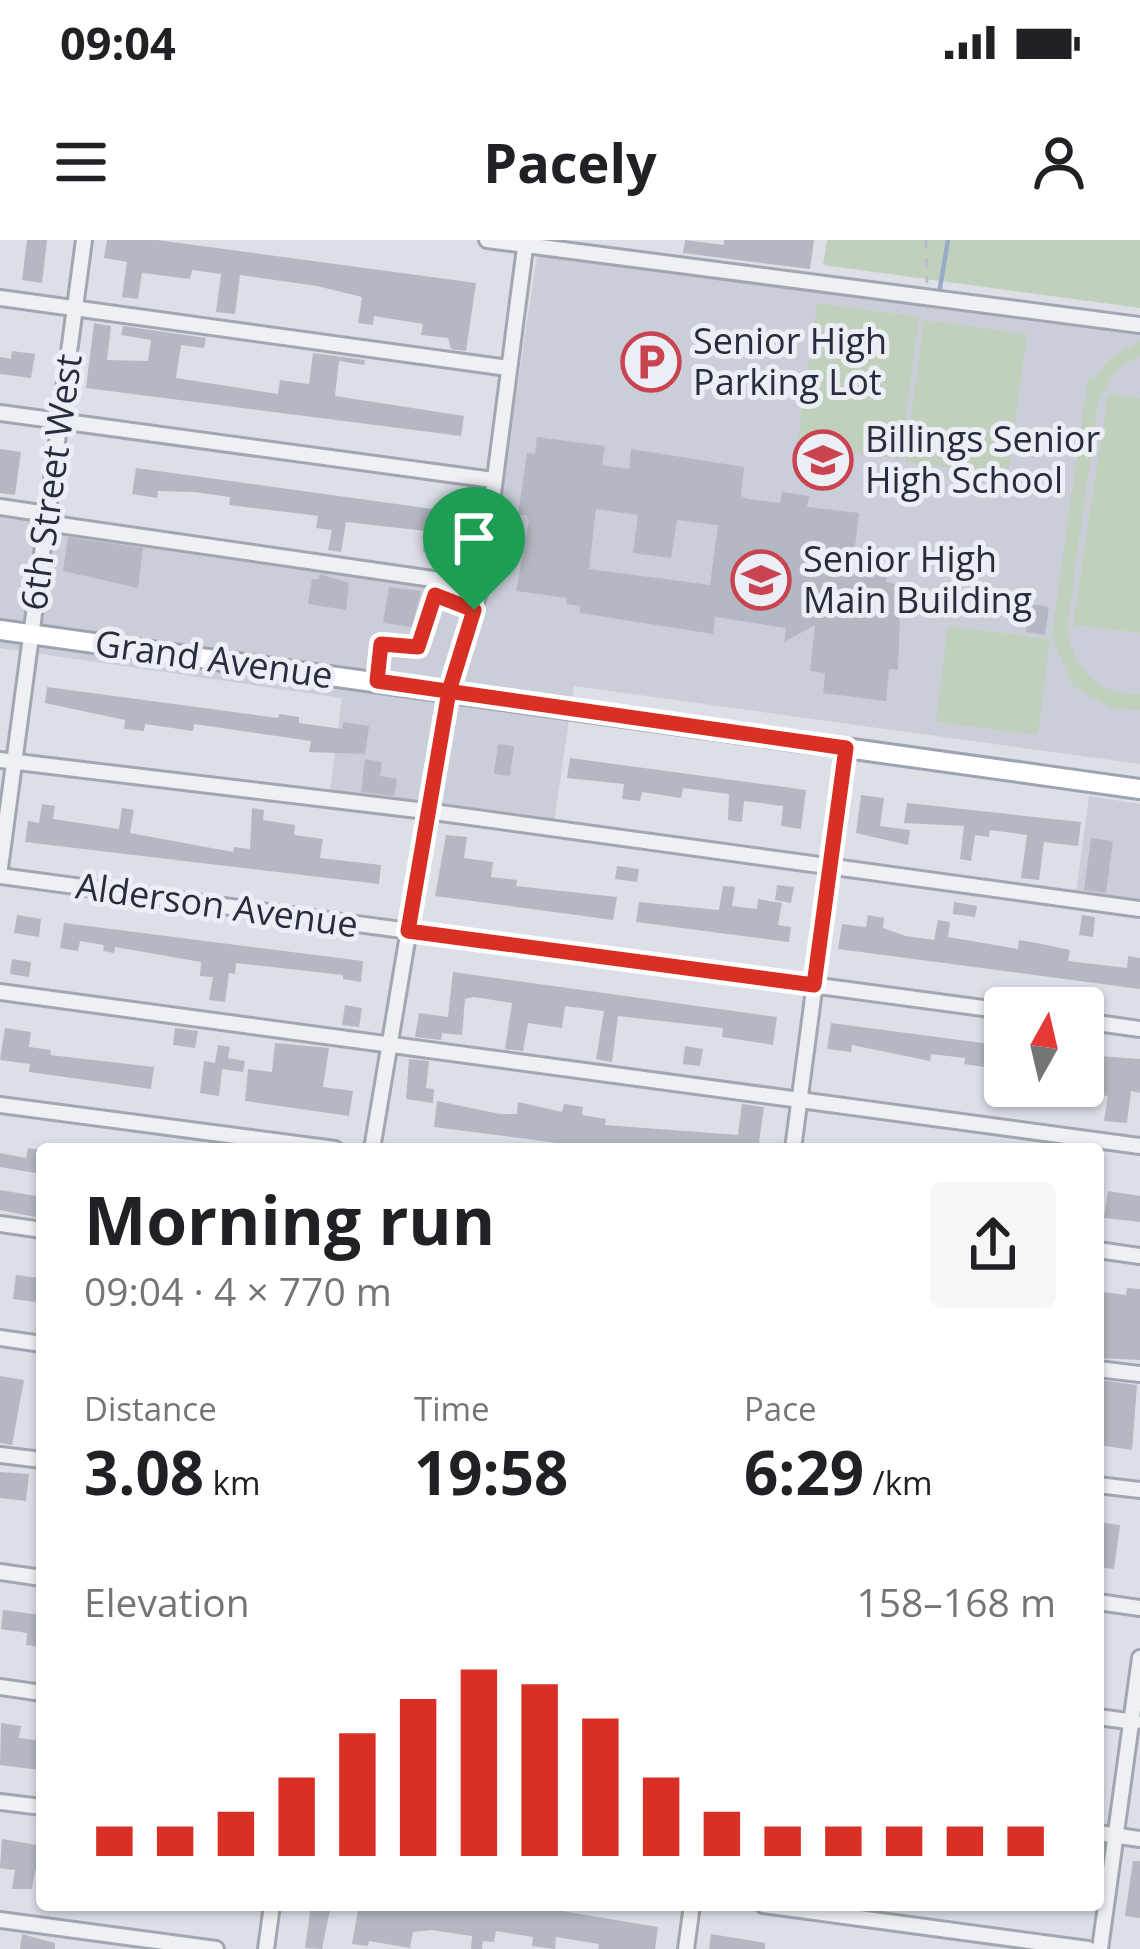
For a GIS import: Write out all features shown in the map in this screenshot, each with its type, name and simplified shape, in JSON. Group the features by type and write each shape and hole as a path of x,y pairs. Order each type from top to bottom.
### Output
{"main road":[{"name":"Grand Avenue","path":"0,630 1140,789"}],"street":[{"name":"6th Street West","path":"0,872 7,761 31,634 84,240"},
{"path":"487,240 1140,325"},
{"path":"373,1143 386,1043 449,691 481,586 526,242"},
{"path":"0,298 508,368"},
{"path":"0,413 493,480"},
{"path":"0,507 46,519 481,586"},
{"path":"377,681 381,644 418,647 435,595 474,610"},
{"path":"794,1143 846,748"},
{"path":"7,761 426,811 1140,909"},
{"name":"Alderson Avenue","path":"0,872 984,1008"},
{"path":"0,992 1140,1146"},
{"path":"1104,1024 1140,1029"},
{"path":"0,1105 288,1143"},
{"path":"0,1224 36,1229"},
{"path":"1104,1251 1140,1256"},
{"path":"0,1338 36,1343"},
{"path":"1104,1370 1140,1375"},
{"path":"0,1455 36,1459"},
{"path":"1104,1486 1140,1490"},
{"path":"0,1572 36,1577"},
{"path":"1104,1603 1140,1608"},
{"path":"1100,1949 1136,1722 1140,1658"},
{"path":"0,1687 36,1692"},
{"path":"1104,1719 1136,1722"},
{"path":"0,1802 36,1807"},
{"path":"1104,1834 1140,1839"},
{"path":"266,1949 271,1911"},
{"path":"686,1949 691,1911"},
{"path":"807,1911 1088,1949"},
{"path":"0,1920 216,1949"}],"path":[{"path":"926,240 929,296"}],"shaded area":[{"name":"Billings Senior High School","path":"538,249 1140,331 1140,764 574,686 553,829 329,799 342,698 0,648 0,507 47,514 46,523 487,588"},
{"path":"1089,796 1140,804 1140,909 1075,900"}],"green space":[{"path":"827,240 1140,240 1140,308 823,265"},
{"path":"817,303 919,317 900,459 797,446"},
{"path":"924,320 1027,334 1008,475 905,462"},
{"path":"1140,341 1140,356 1116,370 1098,402 1067,628 1081,667 1100,685 1140,694 1140,710 1110,708 1072,685 1052,635 1088,377 1096,377 1109,359"},
{"path":"1108,394 1140,398 1140,633 1073,625"},
{"path":"948,626 1050,639 1038,735 936,722"}],"building":[{"path":"27,240 47,240 42,283 22,280"},
{"path":"107,240 157,240 476,283 466,351 451,349 448,338 421,335 423,324 374,316 373,325 358,323 362,297 317,286 240,275 235,314 216,312 221,274 192,270 190,279 142,273 138,299 122,297 127,262 104,258"},
{"path":"685,240 724,245 724,240 814,240 810,269 683,253"},
{"path":"94,323 111,326 107,360 148,361 151,340 121,335 123,326 206,338 204,348 181,345 176,378 278,394 280,380 309,384 313,353 365,360 364,365 339,361 335,396 464,416 461,436 86,388"},
{"path":"12,351 35,354 31,378 0,374 0,357 11,359"},
{"path":"537,437 605,446 602,465 629,469 631,449 744,467 741,496 747,499 780,503 782,492 809,496 807,507 859,513 854,554 862,555 860,562 888,566 886,582 901,585 898,670 889,669 886,701 823,693 825,673 810,671 815,625 784,642 786,628 715,617 713,634 580,613 580,606 566,604 567,598 516,591 529,521 526,515 518,515 527,453 535,454","holes":["596,509 638,515 633,553 671,558 677,520 718,525 710,585 589,569"]},
{"path":"0,449 21,452 15,495 0,493"},
{"path":"136,468 454,512 453,523 445,522 435,553 423,552 426,531 346,522 341,552 328,550 332,530 316,528 318,516 229,505 230,497 194,492 158,491 157,498 132,494"},
{"path":"68,537 143,548 138,588 63,571"},
{"path":"320,574 349,583 346,610 308,604 312,579 319,579"},
{"path":"389,587 421,591 412,627 383,623"},
{"path":"1029,604 1049,607 1045,635 1026,632"},
{"path":"47,687 278,718 279,714 299,717 299,723 342,729 343,722 369,726 365,754 309,752 311,741 194,724 193,731 145,724 144,731 124,729 125,720 45,703"},
{"path":"498,744 514,746 510,776 494,774"},
{"path":"570,758 806,790 801,829 781,826 783,806 744,801 742,822 728,820 729,794 683,788 681,798 642,792 640,801 622,799 624,784 567,778"},
{"path":"365,759 382,762 380,776 397,779 394,796 361,792"},
{"path":"861,795 884,798 880,826 910,830 908,845 856,833"},
{"path":"907,803 1081,822 1078,846 1044,842 1039,880 1021,878 1027,835 990,830 989,837 975,835 971,861 960,859 964,826 904,823"},
{"path":"42,804 55,806 53,819 119,829 122,808 134,810 130,833 233,852 234,847 250,849 252,808 264,810 263,820 295,825 294,835 323,839 320,858 381,865 379,884 25,842 28,821 39,823"},
{"path":"446,835 467,837 464,858 493,862 491,877 517,880 516,886 617,897 613,920 435,896"},
{"path":"1091,838 1113,841 1106,893 1084,890"},
{"path":"617,866 639,869 637,882 615,879"},
{"path":"777,885 794,887 791,903 775,900"},
{"path":"723,886 735,887 732,906 757,909 758,899 782,903 778,925 791,927 789,942 636,922 639,902 719,910"},
{"path":"954,902 977,906 975,917 953,914"},
{"path":"17,915 41,919 39,937 14,933"},
{"path":"868,915 884,918 883,928 906,936 934,940 938,920 950,922 948,937 1018,949 1019,940 1037,943 1070,950 1068,961 1127,968 1128,956 1140,958 1140,989 838,949 842,924 866,927"},
{"path":"1082,915 1095,917 1093,937 1079,935"},
{"path":"64,923 363,961 361,982 343,979 343,975 236,963 235,974 229,973 225,1002 209,1000 213,977 200,976 201,962 115,947 114,953 103,951 104,945 80,941 78,951 60,948"},
{"path":"12,959 31,962 29,977 10,974"},
{"path":"453,972 777,1017 773,1045 722,1037 723,1028 618,1016 612,1062 596,1059 604,1011 565,1006 562,1028 528,1023 523,1051 505,1049 512,1003 474,997 465,999 462,1035 442,1033 441,1040 415,1037 419,1013 448,1017"},
{"path":"345,1005 362,1008 359,1027 342,1025"},
{"path":"831,1023 984,1043 984,1067 964,1064 965,1058 931,1054 930,1061 852,1045 851,1052 827,1049"},
{"path":"5,1028 31,1032 29,1047 51,1050 50,1055 154,1067 151,1089 29,1072 30,1064 0,1060"},
{"path":"175,1028 198,1031 195,1048 173,1045"},
{"path":"275,1043 329,1048 323,1087 353,1091 349,1116 245,1101 248,1069 272,1072"},
{"path":"218,1045 230,1047 228,1058 245,1061 243,1072 222,1069 219,1096 200,1093 204,1061 215,1063"},
{"path":"685,1046 703,1049 700,1066 683,1064"},
{"path":"1104,1056 1140,1059 1140,1093 1131,1091 1127,1123 1104,1121 1108,1096 1104,1096"},
{"path":"409,1059 429,1061 426,1088 434,1089 433,1103 406,1099"},
{"path":"437,1101 500,1114 517,1114 518,1102 562,1112 564,1104 583,1107 582,1115 606,1119 605,1125 738,1135 742,1104 764,1107 759,1143 558,1143 434,1127"},
{"path":"28,1148 36,1149 36,1173 0,1167 0,1153 26,1158"},
{"path":"0,1190 36,1196 36,1217 0,1210"},
{"path":"1108,1191 1140,1196 1140,1222 1104,1218"},
{"path":"16,1275 36,1278 36,1302 13,1299"},
{"path":"1127,1288 1140,1289 1140,1360 1104,1358 1104,1292 1126,1295"},
{"path":"0,1376 24,1380 12,1445 0,1443"},
{"path":"1104,1381 1137,1385 1132,1450 1104,1446"},
{"path":"0,1472 29,1474 26,1501 0,1498"},
{"path":"1104,1523 1120,1525 1114,1569 1104,1568"},
{"path":"3,1610 36,1614 36,1646 26,1645 27,1633 1,1629"},
{"path":"1,1723 21,1726 19,1738 36,1740 36,1770 0,1765"},
{"path":"2,1839 36,1845 32,1889 12,1889 15,1870 0,1868"},
{"path":"1133,1861 1140,1861 1140,1918 1125,1916"},
{"path":"310,1911 330,1911 322,1949 305,1948"},
{"path":"358,1911 561,1911 658,1927 655,1949 598,1949 599,1944 556,1937 555,1949 532,1946 533,1937 496,1931 494,1942 483,1941 482,1949 471,1949 472,1936 431,1930 413,1932 410,1948 369,1941 368,1946 352,1944"},
{"path":"22,1934 55,1943 55,1949 20,1949"},
{"path":"711,1934 765,1943 765,1949 709,1949"}],"waterway":[{"path":"939,294 948,240"}],"place":[{"name":"Senior High Parking Lot","path":"651,362"},
{"name":"Billings Senior High School","path":"823,460"},
{"name":"Senior High Main Building","path":"761,580"}],"route":[{"path":"474,610 435,595 418,647 381,644 377,681 449,691 846,748 814,985 408,931 449,691 474,610"}]}
